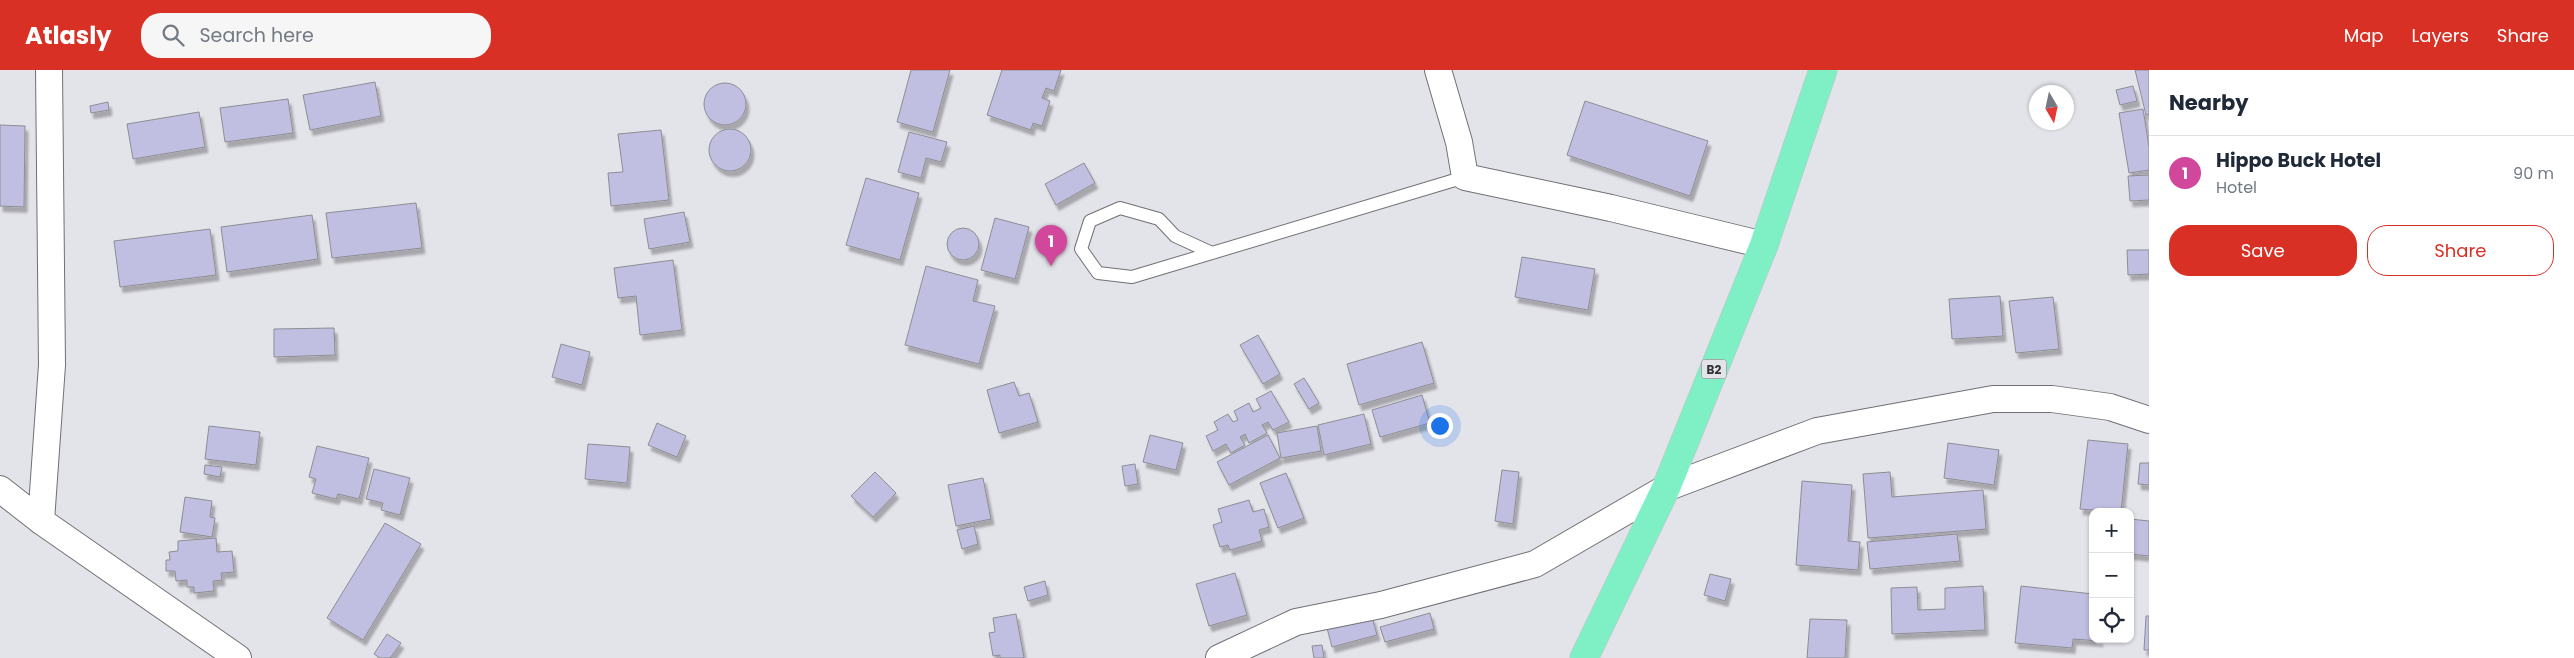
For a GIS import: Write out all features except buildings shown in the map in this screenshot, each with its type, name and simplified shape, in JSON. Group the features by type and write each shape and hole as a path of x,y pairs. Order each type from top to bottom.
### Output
{"highway":[{"name":"B2","path":"1584,658 1666,488 1764,245 1823,70"}],"street":[{"path":"41,521 52,365 49,70"},
{"path":"1438,70 1459,142 1465,178 1611,208 1764,245"},
{"path":"1219,658 1296,622 1381,605 1535,564 1666,488 1817,431 1993,399 2052,399 2110,407 2149,420"},
{"path":"0,489 41,521 238,658"}],"lane":[{"path":"1212,253 1175,236 1159,219 1120,208 1090,221 1081,249 1098,273 1132,276 1212,253 1465,178"}],"place":[{"name":"Hippo Buck Hotel","path":"1051,266"}]}
